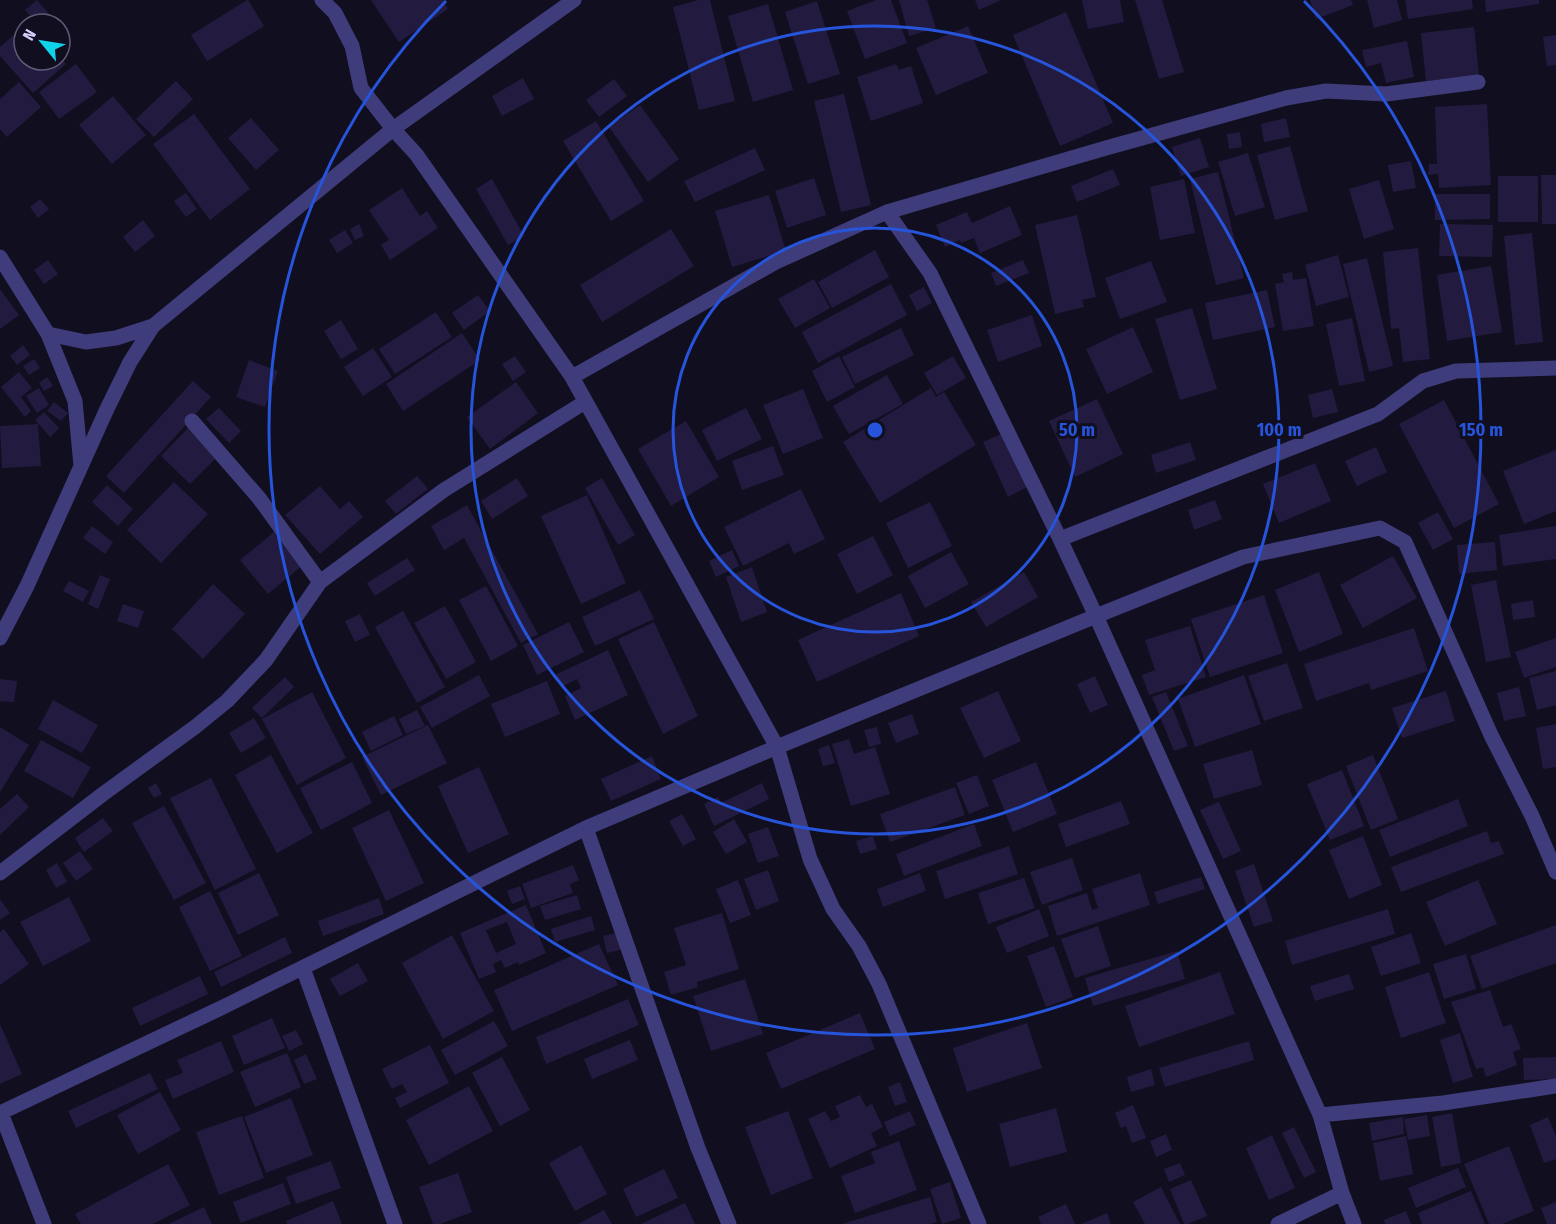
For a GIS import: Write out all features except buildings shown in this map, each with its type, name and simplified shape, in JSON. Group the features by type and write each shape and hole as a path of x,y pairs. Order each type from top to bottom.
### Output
{"street":[{"path":"322,0 335,13 352,46 361,88 416,154 572,377 777,747 810,859 833,909 859,946 879,984 979,1224"},
{"path":"0,638 27,586 130,362 153,326 393,129 574,0"},
{"path":"572,377 776,262 887,212 1286,98 1326,91 1386,94 1478,82"},
{"path":"887,212 930,273 1096,616 1320,1115 1342,1192 1354,1224"},
{"path":"0,257 48,334 75,401 81,467"},
{"path":"48,334 86,342 116,338 153,326"},
{"path":"1060,539 1378,414 1423,381 1456,371 1556,368"},
{"path":"0,873 227,701 266,660 320,582 444,490 585,402"},
{"path":"192,421 259,498 320,582"},
{"path":"44,1224 0,1113 221,1008 586,828 777,747 1243,557 1380,528 1405,542 1491,735 1532,816 1556,872"},
{"path":"586,828 698,1148 729,1224"},
{"path":"303,968 395,1224"},
{"path":"1320,1115 1443,1103 1556,1086"},
{"path":"1278,1224 1342,1192"}]}
